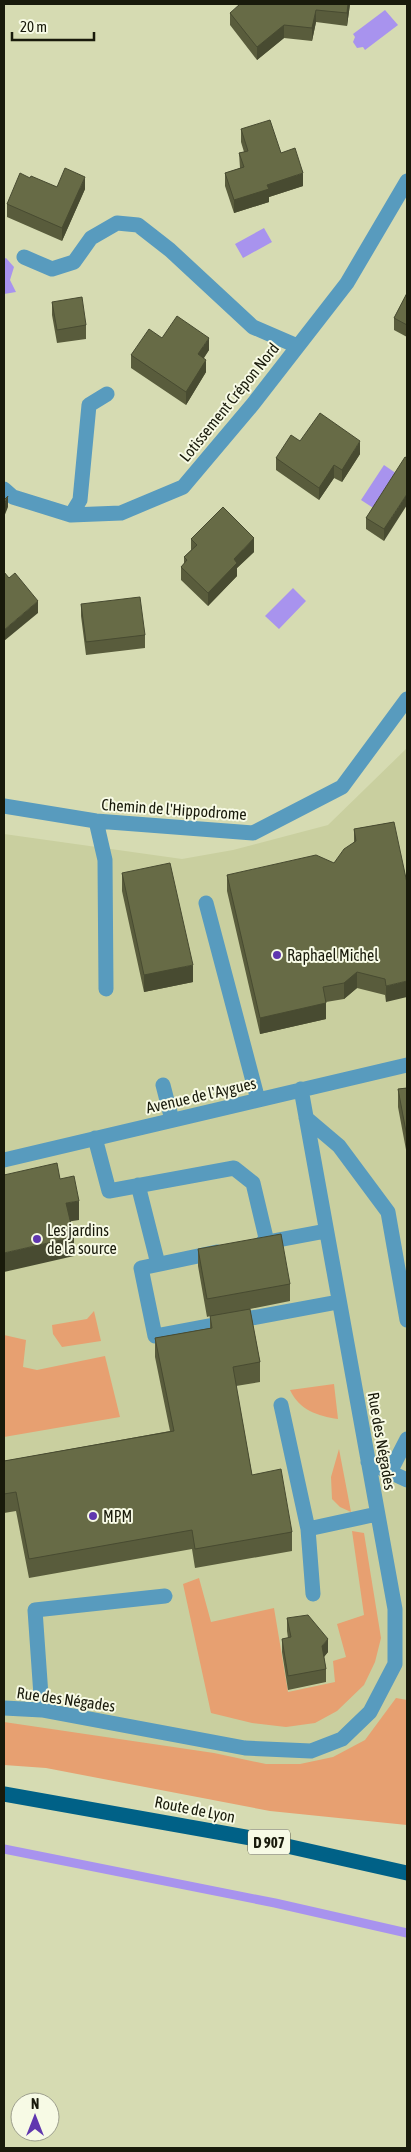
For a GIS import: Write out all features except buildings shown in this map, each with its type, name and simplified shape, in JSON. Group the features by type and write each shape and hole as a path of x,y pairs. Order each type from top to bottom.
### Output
{"main road":[{"name":"Route de Lyon","path":"4,1794 251,1838 407,1874"}],"street":[{"name":"Lotissement Crépon Nord","path":"4,489 13,497 71,515 121,513 182,487 253,404 347,283 407,181"},
{"path":"24,257 52,269 74,262 91,238 117,223 138,225 170,250 253,327 297,346"},
{"path":"71,515 80,500 89,405 106,394"},
{"name":"Chemin de l'Hippodrome","path":"4,806 96,821 253,833 342,787 407,699"},
{"path":"96,821 105,860 106,989"},
{"path":"206,903 258,1100"},
{"name":"Avenue de l'Aygues","path":"4,1160 407,1065"},
{"path":"163,1085 172,1120"},
{"name":"Rue des Négades","path":"4,1708 42,1710 245,1748 311,1751 342,1739 370,1712 395,1664 395,1609 301,1090"},
{"path":"306,1118 339,1146 388,1212 407,1320"},
{"path":"95,1138 109,1191 234,1168 253,1183 267,1242"},
{"path":"138,1185 158,1264"},
{"path":"249,1245 326,1231"},
{"path":"231,1249 141,1268 154,1336 338,1302"},
{"path":"281,1405 308,1529 313,1594"},
{"path":"390,1472 407,1439"},
{"path":"368,1462 407,1480"},
{"path":"308,1529 377,1514"},
{"path":"42,1710 35,1610 165,1596"}],"shaded area":[{"path":"385,10 398,25 365,50 363,47 357,48 353,42 355,37 353,34"},
{"path":"264,228 272,242 243,258 235,244"},
{"path":"6,258 14,267 10,280 16,292 4,294 4,259"},
{"path":"384,465 400,476 378,511 361,500"},
{"path":"293,588 306,601 279,629 265,616"},
{"path":"407,748 407,1806 4,1756 4,834 182,859 233,850 328,825"},
{"path":"94,1311 101,1341 62,1347 53,1334 52,1325 87,1319"},
{"path":"4,1335 26,1340 23,1367 37,1370 105,1356 120,1417 4,1437"},
{"path":"334,1384 338,1419 310,1411 298,1403 290,1390"},
{"path":"339,1449 351,1512 340,1507 332,1499 331,1477"},
{"path":"352,1531 364,1533 381,1638 375,1662 364,1685 337,1711 315,1723 286,1727 252,1723 211,1713 183,1584 199,1578 211,1622 274,1608 288,1692 335,1682 333,1661 346,1657 337,1624 364,1615"},
{"path":"396,1698 407,1700 407,1825 270,1811 46,1768 4,1765 4,1722 214,1753 266,1764 300,1764 333,1757 365,1740"}],"waterway":[{"path":"4,1849 275,1903 407,1933"}],"place":[{"name":"Raphael Michel","path":"277,955"},
{"name":"Les jardins de la source","path":"37,1239"},
{"name":"MPM","path":"93,1516"}]}
